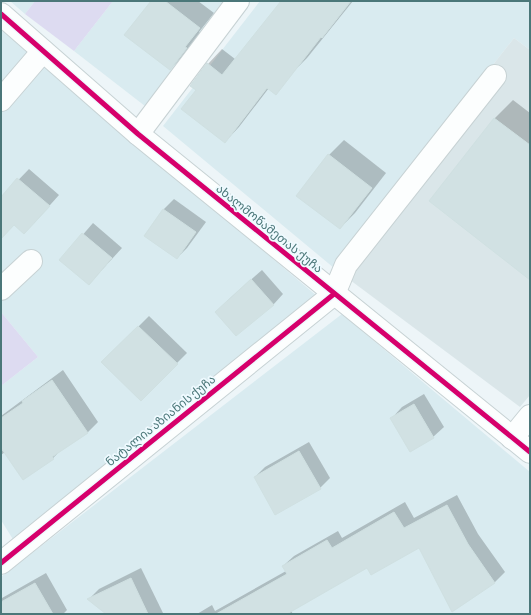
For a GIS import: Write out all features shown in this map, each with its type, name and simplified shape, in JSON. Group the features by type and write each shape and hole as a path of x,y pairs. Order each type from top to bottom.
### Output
{"street":[{"path":"138,134 238,1"},
{"name":"ახალმოწამეთას ქუჩა","path":"1,14 138,134 530,452"},
{"path":"1,100 43,51"},
{"path":"334,294 346,265 494,76"},
{"path":"1,289 31,261"},
{"name":"ნატალია აზიანის ქუჩა","path":"1,563 334,294"},
{"path":"512,438 530,416"}],"shaded area":[{"path":"10,1 35,1 25,14"},
{"path":"35,1 113,1 74,51 25,14"},
{"path":"113,1 229,1 145,106 74,51"},
{"path":"260,1 530,1 530,50 514,38 334,268 163,126"},
{"path":"1,28 318,297 14,541 1,520 1,386 38,357 1,312"},
{"path":"514,38 530,50 530,395 520,407 334,268"},
{"path":"1,312 38,357 1,386"},
{"path":"342,314 530,472 530,614 1,614 1,577"}],"building":[{"path":"151,1 165,1 200,28 170,70 124,35"},
{"path":"281,1 351,1 276,95 267,88 225,143 181,109 196,90 190,86 207,63 222,75"},
{"path":"494,118 530,145 530,280 429,201"},
{"path":"328,154 372,188 340,229 296,196"},
{"path":"17,178 50,206 24,234 14,225 1,239 1,197"},
{"path":"163,209 196,232 177,259 144,236"},
{"path":"82,233 112,258 89,285 59,260"},
{"path":"251,279 274,305 236,336 215,312"},
{"path":"138,326 178,364 141,401 101,362"},
{"path":"52,380 88,433 52,457 54,459 23,480 1,448 1,418"},
{"path":"414,404 434,438 410,452 390,418"},
{"path":"299,451 321,489 275,515 254,477"},
{"path":"447,505 468,544 495,583 452,612 419,548 371,575 367,568 287,614 216,614 287,574 282,566 327,540 332,548 394,512 404,528"},
{"path":"131,578 148,614 106,614 87,599"},
{"path":"35,583 53,614 1,614 1,602"}],"cycle path":[{"path":"1,14 138,134 530,452"},
{"path":"1,563 334,294"}]}
